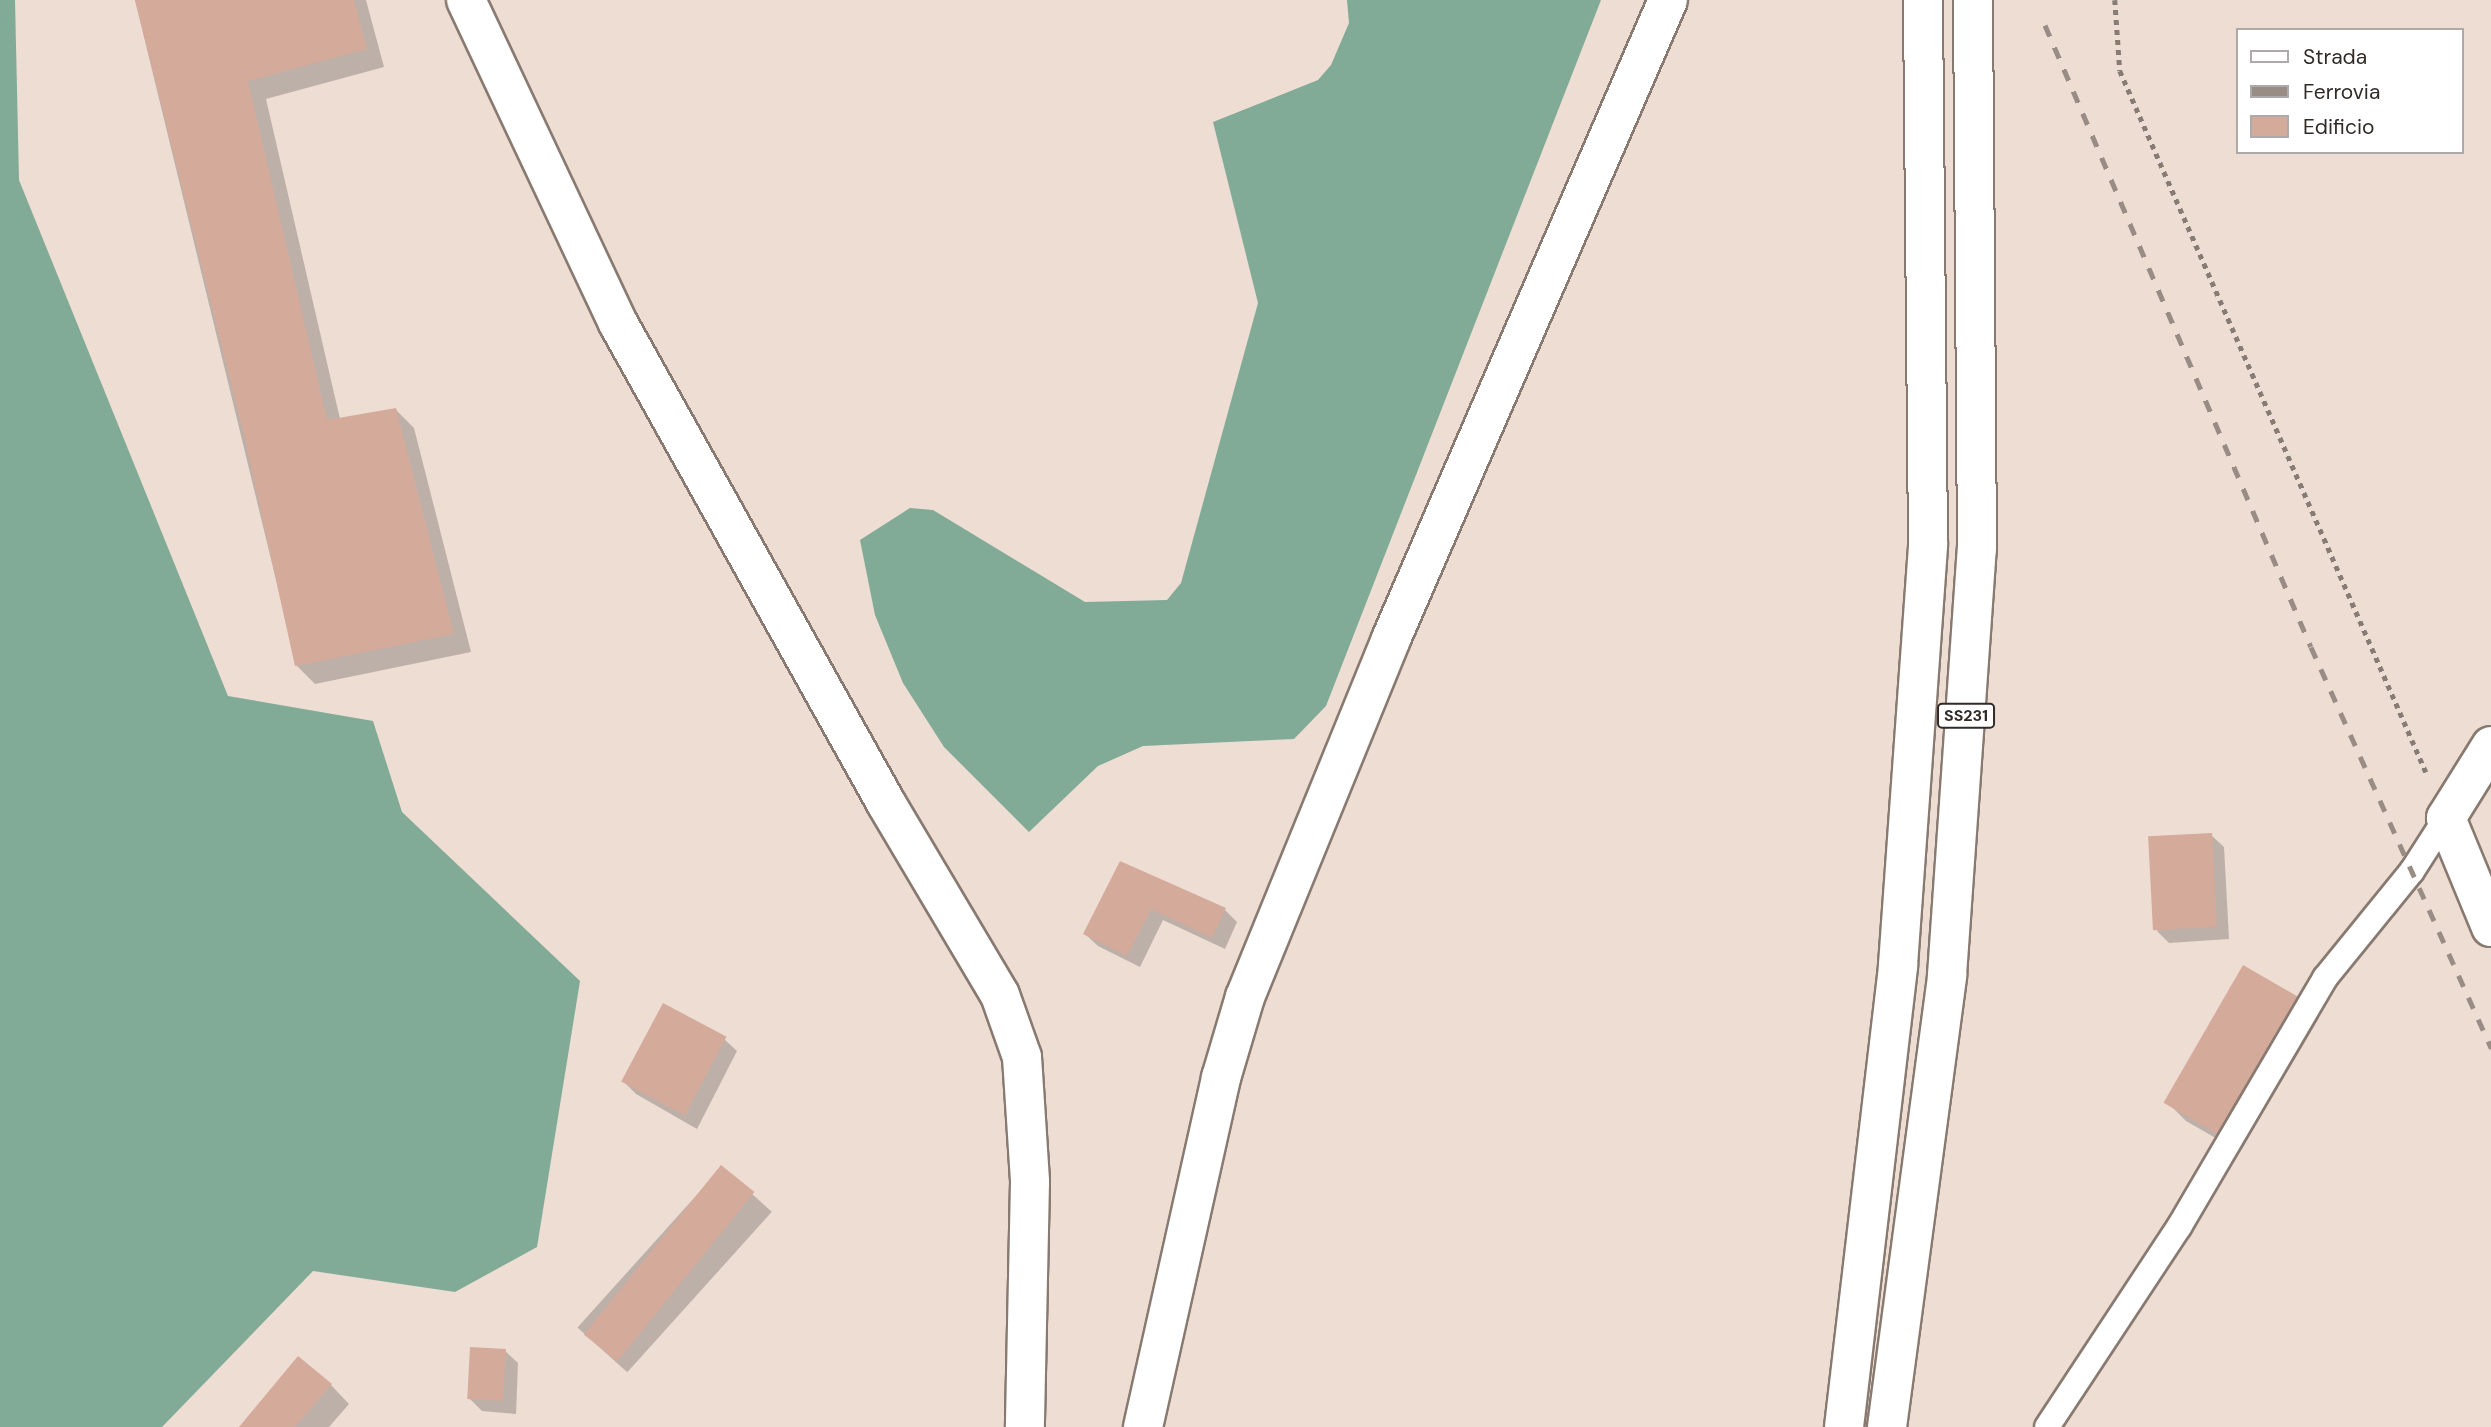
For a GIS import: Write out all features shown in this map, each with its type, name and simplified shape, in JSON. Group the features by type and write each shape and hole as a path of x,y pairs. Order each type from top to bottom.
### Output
{"main road":[{"path":"466,0 618,323 886,803 1000,995 1022,1057 1030,1182 1025,1427"},
{"path":"1143,1427 1221,1078 1245,998 1391,639 1668,0"},
{"name":"SS231","path":"1844,1427 1898,965 1928,545 1923,0"},
{"name":"SS231","path":"1887,1427 1947,975 1977,550 1973,0"},
{"path":"2491,746 2446,818 2491,927"}],"lane":[{"path":"2047,1427 2179,1227 2325,978 2412,871 2446,818"}],"path":[{"path":"2115,0 2120,71 2446,818"}],"green space":[{"path":"0,0 15,0 19,180 228,696 373,721 402,812 580,981 537,1247 455,1292 313,1271 162,1427 0,1427"},
{"path":"1347,0 1601,0 1326,706 1294,739 1143,746 1098,766 1029,832 944,747 903,683 875,615 860,540 910,508 933,510 1085,602 1167,600 1181,583 1258,303 1213,122 1318,80 1331,65 1349,23"}],"building":[{"path":"135,0 354,0 367,49 248,81 327,420 396,408 454,634 295,666 244,435"},
{"path":"2212,833 2217,927 2153,930 2148,836"},
{"path":"1120,861 1226,908 1212,938 1151,909 1127,956 1083,934"},
{"path":"2243,965 2302,999 2222,1137 2164,1103"},
{"path":"663,1003 727,1037 685,1115 621,1082"},
{"path":"721,1165 754,1192 617,1361 584,1334"},
{"path":"470,1347 506,1349 503,1401 467,1399"},
{"path":"298,1356 332,1384 295,1427 239,1427"}],"railway":[{"path":"2045,25 2311,647 2491,1048"}]}
